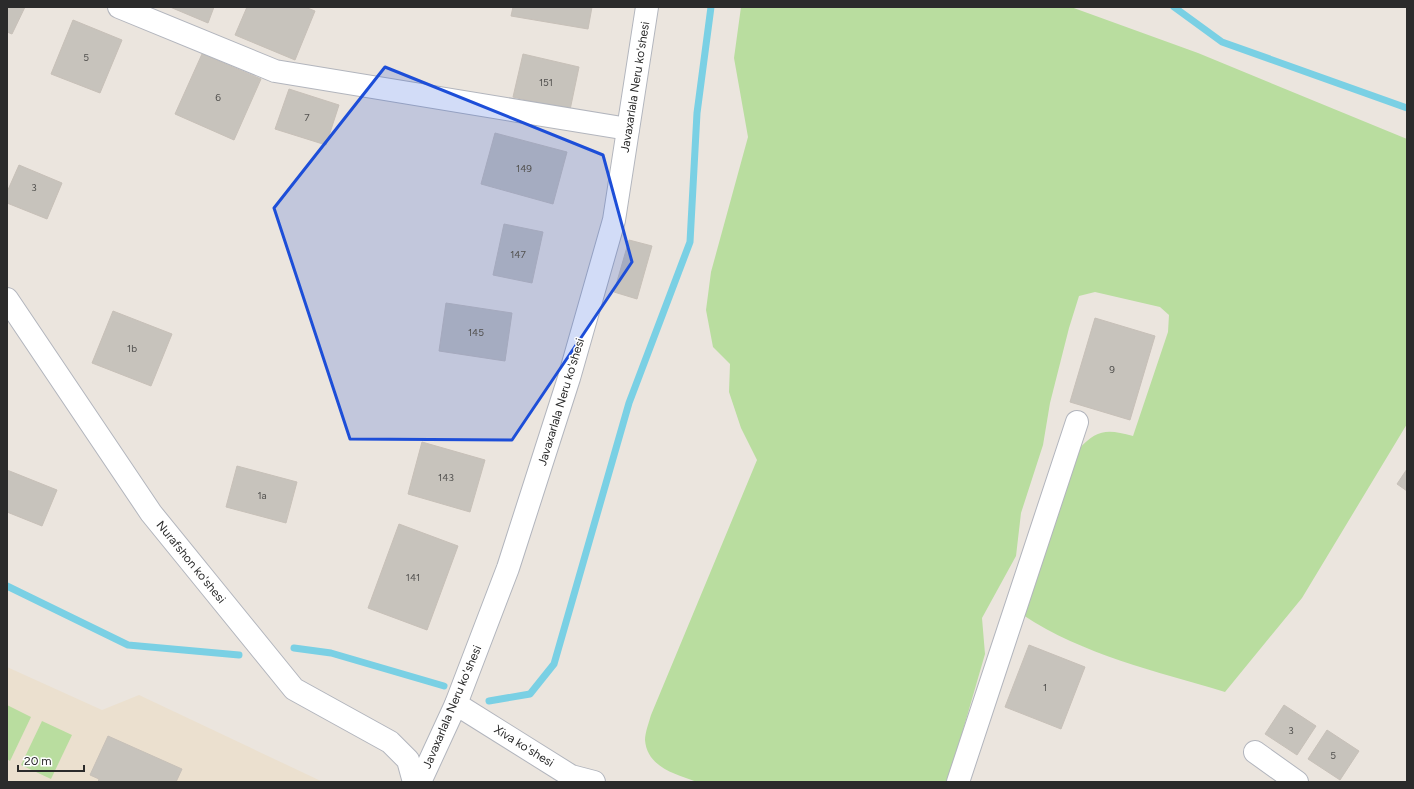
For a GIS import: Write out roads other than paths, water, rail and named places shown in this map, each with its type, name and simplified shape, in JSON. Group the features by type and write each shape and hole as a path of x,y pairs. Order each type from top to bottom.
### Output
{"street":[{"path":"118,7 275,71 628,129"},
{"name":"Javaxarlala Neru ko'shesi","path":"420,782 456,704 508,568 569,378 614,220 647,7"},
{"name":"Nurafshon ko'shesi","path":"7,299 151,512 294,689 390,742 408,760 414,782"},
{"path":"958,782 1077,422"},
{"name":"Xiva ko'shesi","path":"456,704 571,776 594,782"},
{"path":"1255,752 1297,782"}],"waterway":[{"path":"489,701 530,694 554,664 629,403 690,242 697,113 711,7"},
{"path":"1174,7 1222,42 1407,108"},
{"path":"7,586 128,645 239,655"},
{"path":"294,648 331,653 444,686"}]}
